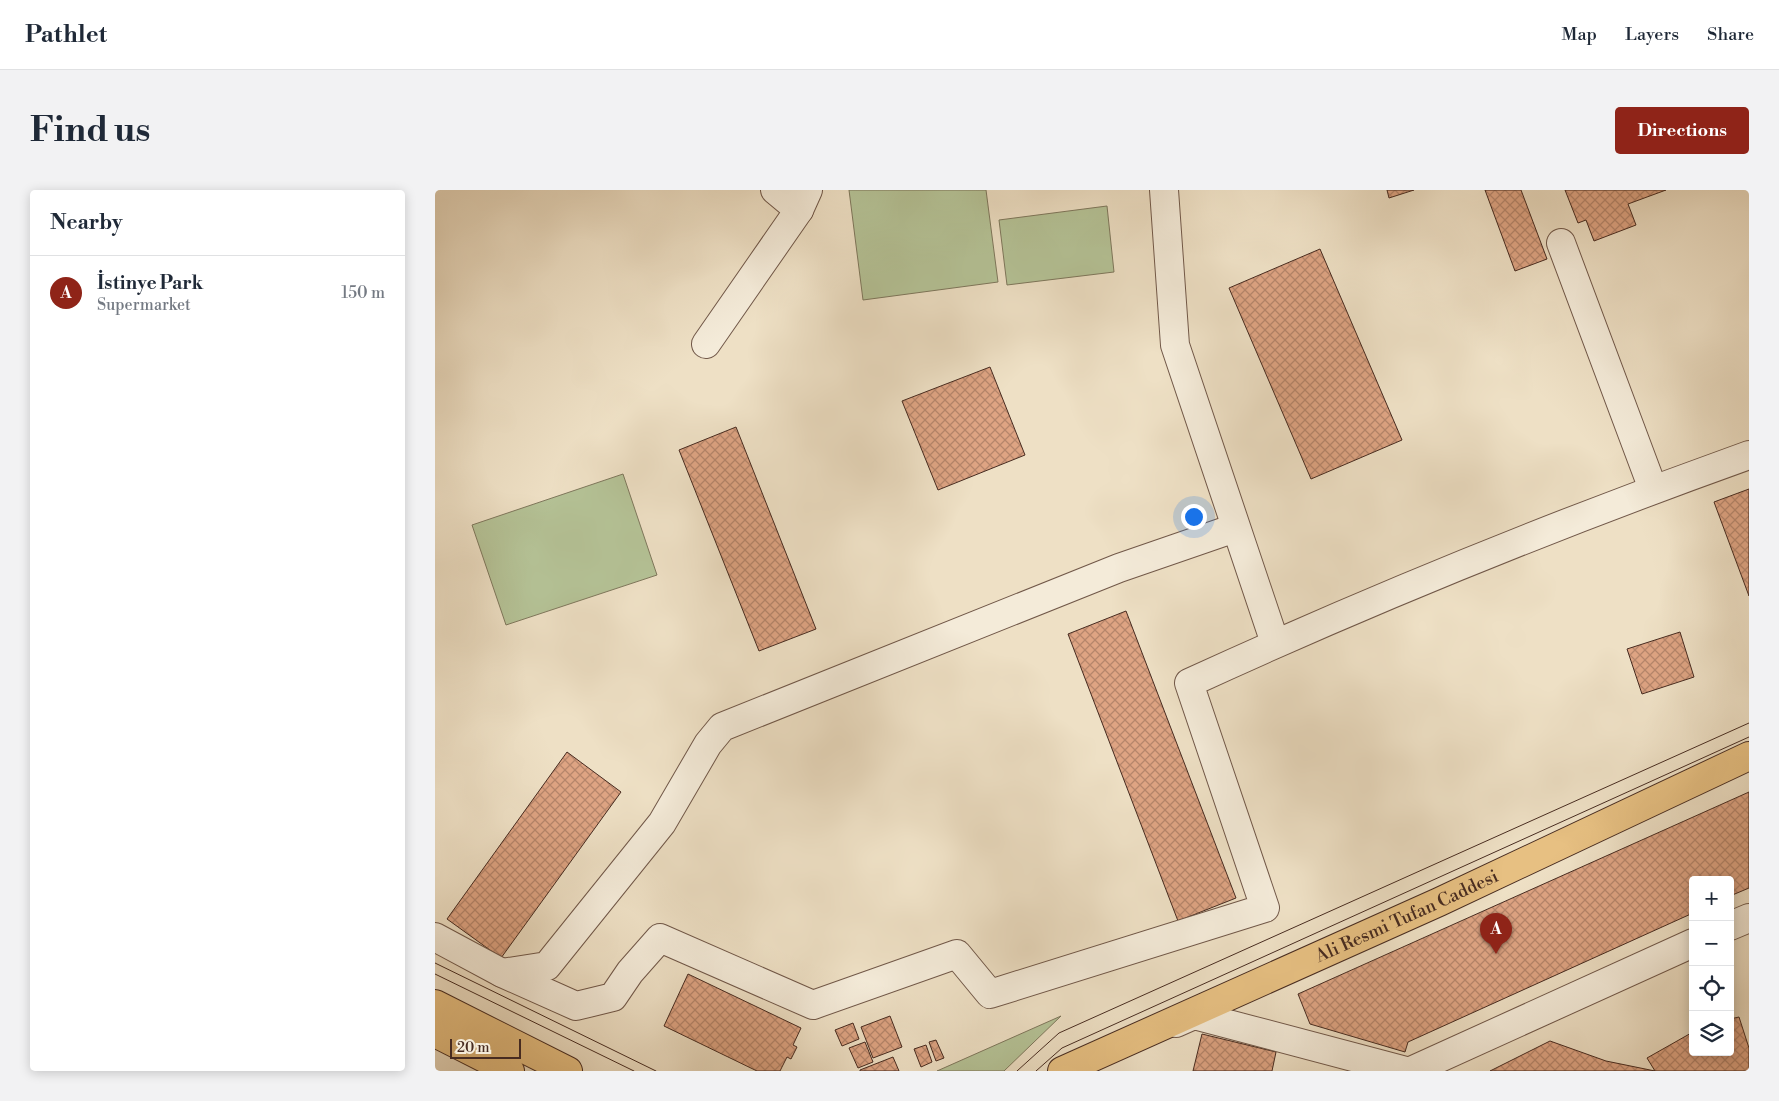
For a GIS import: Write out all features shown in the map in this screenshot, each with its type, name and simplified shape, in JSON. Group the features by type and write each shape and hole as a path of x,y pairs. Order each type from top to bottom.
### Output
{"main road":[{"name":"Ali Resmi Tufan Caddesi","path":"1061,1071 1439,902 1749,756"},
{"path":"435,1004 568,1071"},
{"path":"435,1033 510,1071"}],"lane":[{"path":"706,344 803,200 775,190"},
{"path":"1164,190 1175,345 1275,643"},
{"path":"1561,243 1653,489"},
{"path":"435,937 502,973 576,1006 613,997 630,972 660,938 813,1005 957,954 990,994 1265,908 1189,683 1275,643 1443,571 1653,489 1749,455"},
{"path":"502,973 547,966 662,823 708,744 722,727 1111,572 1235,528"},
{"path":"1734,924 1749,918"},
{"path":"1411,1071 1689,945"},
{"path":"1070,1071 1194,1015 1406,1071"}],"green space":[{"path":"849,190 986,190 998,282 863,300"},
{"path":"1107,206 1114,272 1007,285 999,220"},
{"path":"623,474 657,575 506,625 472,525"},
{"path":"1061,1016 1004,1071 937,1071"}],"building":[{"path":"1387,190 1414,190 1389,198"},
{"path":"1485,190 1521,190 1547,259 1515,271"},
{"path":"1565,190 1666,190 1628,204 1636,225 1594,241 1586,220 1578,223"},
{"path":"1320,249 1402,440 1311,479 1229,288"},
{"path":"990,367 1025,455 938,490 902,401"},
{"path":"736,427 816,629 759,651 679,450"},
{"path":"1749,489 1749,596 1714,502"},
{"path":"1126,611 1236,898 1178,921 1068,634"},
{"path":"1680,632 1694,677 1642,694 1627,649"},
{"path":"567,752 621,792 501,958 447,919"},
{"path":"1749,792 1749,888 1734,894 1734,876 1689,876 1689,915 1408,1042 1405,1052 1310,1024 1298,994"},
{"path":"688,974 801,1028 793,1045 797,1047 791,1059 787,1057 780,1071 757,1071 664,1026"},
{"path":"890,1016 902,1047 873,1058 861,1027"},
{"path":"1739,1017 1749,1048 1749,1071 1655,1071 1647,1058 1689,1034 1689,1056 1734,1056 1734,1018"},
{"path":"853,1023 859,1039 842,1046 835,1030"},
{"path":"1202,1034 1276,1052 1272,1071 1193,1071"},
{"path":"936,1040 944,1058 936,1061 929,1042"},
{"path":"1550,1041 1606,1061 1655,1071 1490,1071"},
{"path":"865,1042 873,1062 858,1068 849,1048"},
{"path":"926,1045 932,1062 921,1067 914,1049"},
{"path":"893,1057 899,1071 860,1071 860,1070"}],"tram line":[{"path":"1017,1071 1059,1033 1749,723"},
{"path":"1036,1071 1062,1048 1749,737"},
{"path":"435,963 656,1071"},
{"path":"435,974 634,1071"}],"place":[{"name":"İstinye Park","path":"1496,954"}]}
